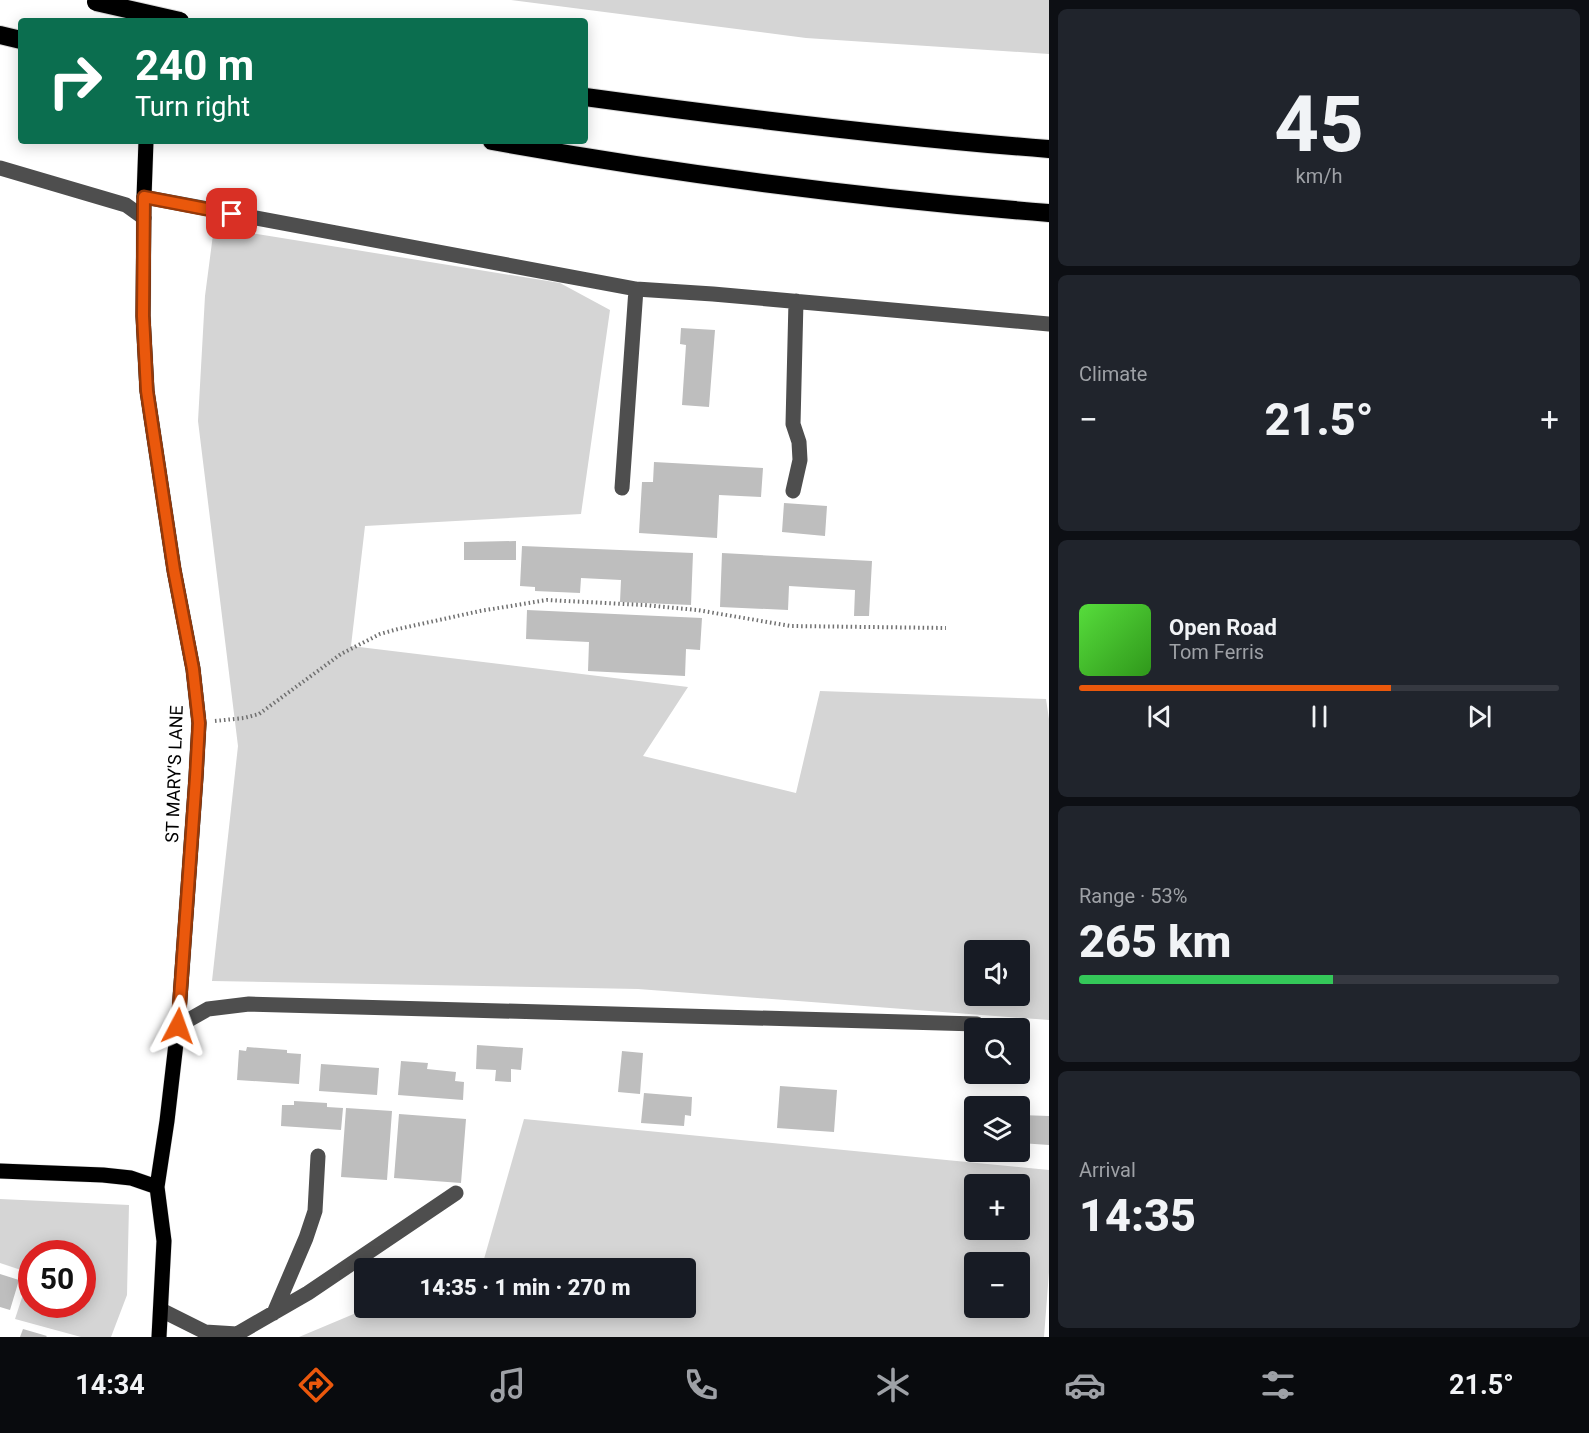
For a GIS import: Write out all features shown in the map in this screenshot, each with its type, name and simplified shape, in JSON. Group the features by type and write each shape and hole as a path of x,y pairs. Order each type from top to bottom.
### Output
{"highway":[{"path":"93,1 167,18"},
{"path":"0,35 18,39"},
{"path":"588,97 841,130 1049,149"},
{"path":"509,144 710,175 863,194 1049,213"}],"main road":[{"path":"148,0 148,18"},
{"name":"ST MARY'S LANE","path":"146,144 143,316 147,391 174,570 193,669 199,723 178,1026 168,1121 157,1187 164,1241 159,1337"},
{"path":"0,1171 112,1176 131,1178 157,1187"}],"lane":[{"path":"0,168 126,205 144,218"},
{"path":"144,197 636,289 1049,324"},
{"path":"622,488 636,289"},
{"path":"794,490 800,460 799,442 794,424 796,302"},
{"path":"178,1026 208,1009 249,1004 964,1024"},
{"path":"274,1313 306,1238 315,1210 318,1156"},
{"path":"161,1310 206,1332 237,1334 308,1293 456,1193"}],"path":[{"path":"199,723 259,714 341,654 380,634 480,611 547,600 697,610 791,626 946,628"}],"shaded area":[{"path":"511,0 1049,0 1049,54 806,38"},
{"path":"214,227 560,283 610,310 581,514 365,526 351,646 688,687 643,756 796,793 820,691 1046,699 1049,719 1049,1020 638,989 212,981 238,746 198,421 205,296"},
{"path":"524,1119 1049,1170 1049,1272 1044,1337 299,1337 354,1314 354,1318 696,1318 696,1258 484,1258"},
{"path":"0,1199 129,1205 127,1295 111,1337 81,1337 15,1319 18,1310 18,1318 96,1318 96,1240 18,1240 18,1269 0,1263"}],"building":[{"path":"681,328 715,330 709,407 682,405 686,345 680,344"},
{"path":"654,462 763,468 761,497 719,495 717,538 639,533 642,482 653,482"},
{"path":"784,503 827,506 825,536 782,532"},
{"path":"516,541 516,560 464,560 464,542"},
{"path":"522,546 693,553 691,605 620,602 621,580 581,578 580,593 535,591 535,587 520,586"},
{"path":"722,553 872,561 869,616 854,616 855,590 789,586 788,610 720,607"},
{"path":"527,610 702,618 700,650 686,649 685,676 588,671 589,642 526,639"},
{"path":"477,1045 523,1048 521,1070 511,1069 511,1082 495,1081 496,1070 476,1069"},
{"path":"247,1047 287,1050 287,1053 301,1054 299,1084 237,1080 239,1050 246,1051"},
{"path":"622,1051 643,1053 640,1094 618,1092"},
{"path":"401,1061 428,1063 427,1069 456,1072 455,1081 464,1082 463,1100 398,1095"},
{"path":"321,1064 379,1068 377,1095 319,1091"},
{"path":"780,1086 837,1090 834,1132 777,1128"},
{"path":"644,1093 692,1097 691,1116 685,1115 684,1126 641,1123"},
{"path":"294,1101 327,1103 327,1107 343,1108 341,1130 281,1126 282,1105 294,1105"},
{"path":"346,1108 392,1111 387,1180 341,1177"},
{"path":"399,1114 466,1119 461,1183 394,1178"},
{"path":"1030,1115 1049,1116 1049,1145 1030,1144"},
{"path":"0,1274 18,1280 18,1283 10,1310 0,1307"},
{"path":"23,1329 47,1336 20,1337"}],"route":[{"path":"178,1026 199,723 193,669 174,570 147,391 143,316 144,197 232,214"}]}
